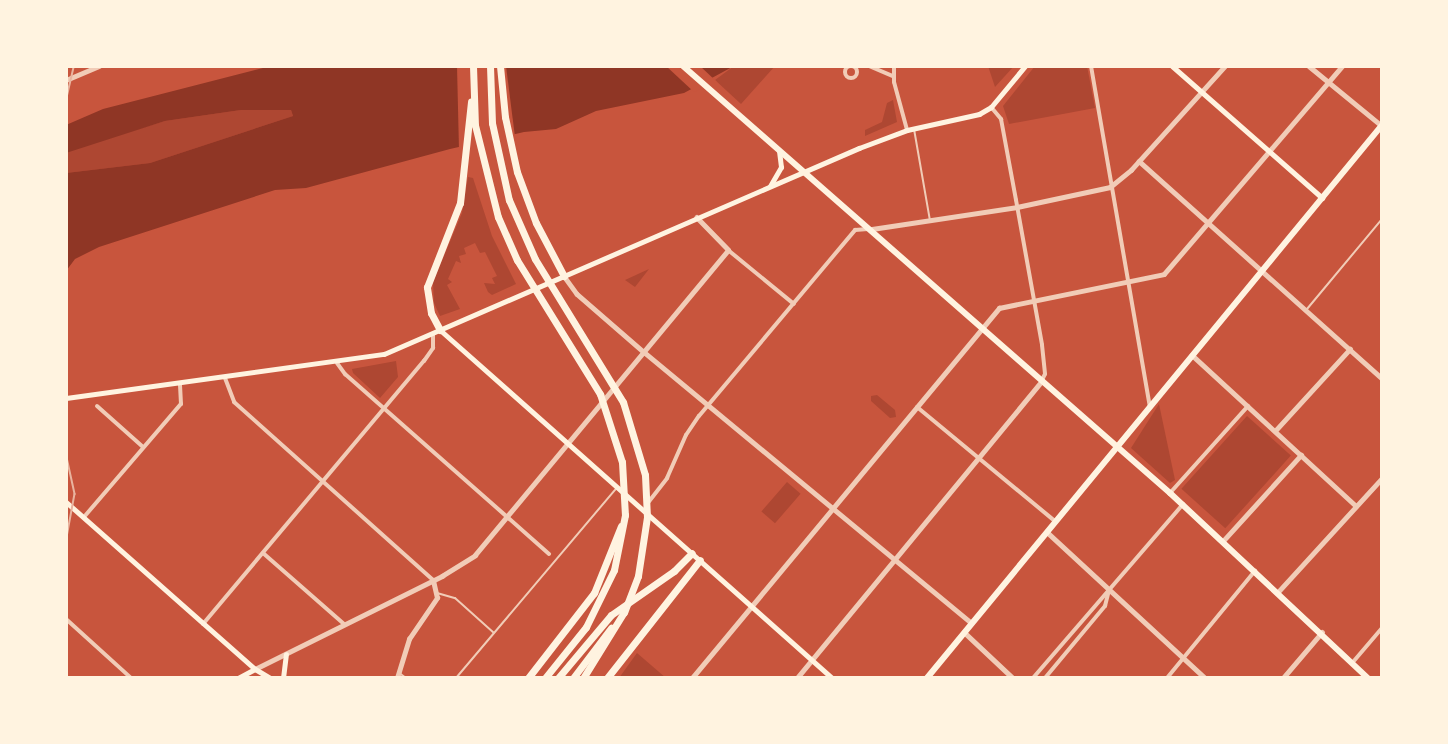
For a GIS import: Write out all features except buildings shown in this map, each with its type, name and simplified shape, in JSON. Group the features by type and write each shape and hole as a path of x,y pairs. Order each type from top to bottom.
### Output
{"highway":[{"path":"436,332 429,302 428,279 460,203 473,90 473,66"},
{"path":"490,66 497,153 512,208 542,271 614,384 639,446 647,517 638,576 624,612 583,678"},
{"path":"500,66 512,150 532,213 564,276"},
{"path":"473,90 481,158 498,217 527,278 592,380 609,416 622,462 625,515 619,553 603,598 580,635 544,678"},
{"path":"528,678 594,593 625,515"},
{"path":"558,678 611,615 671,574 692,553"},
{"path":"607,678 700,560"},
{"path":"573,678 624,612"}],"main road":[{"path":"683,66 708,90 806,171 1041,381 1183,504 1322,632 1368,678"},
{"path":"66,398 338,363 384,354 806,171 910,130 961,120 991,107 1025,66"},
{"path":"1172,66 1322,198"},
{"path":"927,678 1382,125"},
{"path":"770,187 781,167 778,148"},
{"path":"436,332 569,443 832,678"},
{"path":"66,502 255,669 270,678"},
{"path":"284,678 286,654"},
{"path":"238,678 255,669"}],"street":[{"path":"66,80 99,66"},
{"path":"869,66 893,76"},
{"path":"894,66 893,76 910,130"},
{"path":"1091,66 1110,187 1150,407"},
{"path":"643,509 667,478 686,435 708,405 855,230 930,222 1017,207 1110,187 1139,161 1199,90 1225,66"},
{"path":"1309,66 1382,125"},
{"path":"692,678 1004,304 1164,274 1342,66"},
{"path":"796,678 979,459 1041,381 1045,370 1001,119 991,107"},
{"path":"1139,161 1382,378"},
{"path":"696,218 728,250 794,304"},
{"path":"255,669 470,560 728,250"},
{"path":"564,276 577,294 644,352 972,623"},
{"path":"203,624 431,352 436,332"},
{"path":"1275,431 1350,349"},
{"path":"1192,355 1356,506"},
{"path":"338,363 383,408 549,554"},
{"path":"225,378 234,402 433,580 437,593 434,605 409,639 397,678"},
{"path":"83,518 181,404 180,383"},
{"path":"97,406 143,447"},
{"path":"1170,493 1248,406"},
{"path":"917,407 1056,521"},
{"path":"1223,541 1301,455"},
{"path":"1278,592 1382,478"},
{"path":"1033,678 1183,504"},
{"path":"1047,531 1205,678"},
{"path":"263,553 344,624"},
{"path":"1167,678 1255,571"},
{"path":"1045,678 1105,606 1109,589"},
{"path":"66,619 131,678"},
{"path":"1353,662 1382,628"},
{"path":"964,632 1013,678"},
{"path":"1283,678 1322,632"}],"lane":[{"path":"910,130 930,222"},
{"path":"1307,309 1382,219"},
{"path":"456,678 617,487"},
{"path":"437,593 455,598 494,633"},
{"path":"398,672 406,678"}],"shaded area":[{"path":"271,66 734,66 684,93 596,111 556,129 524,132 450,149 306,188 275,190 99,247 75,259 66,271 66,173 150,163 293,116 291,110 241,110 165,121 66,153 66,125 103,109"},
{"path":"734,66 775,66 741,104 715,80"},
{"path":"988,66 1014,66 995,87"},
{"path":"1035,66 1087,66 1095,108 1009,124 1003,106"},
{"path":"893,100 897,122 865,136 865,130 882,122 887,103"},
{"path":"241,110 291,110 293,116 150,163 66,173 66,153 76,148 165,121"},
{"path":"468,177 473,178 492,236 516,284 492,295 488,292 484,283 495,284 492,278 497,276 485,252 480,253 475,243 464,248 466,254 459,256 461,263 456,261 448,279 452,282 447,285 460,309 440,316 434,303 433,282 462,213"},
{"path":"649,269 635,287 625,280"},
{"path":"396,361 398,377 380,398 353,373 352,369"},
{"path":"877,395 895,410 896,417 890,418 871,401 871,396"},
{"path":"1159,404 1175,480 1170,483 1131,448"},
{"path":"1247,416 1291,455 1225,528 1181,489"},
{"path":"787,482 801,494 775,523 761,511"},
{"path":"637,653 666,678 619,678"}],"pier":[{"path":"457,66 506,66 515,137 459,150"},
{"path":"666,66 700,66 717,82 694,92"}],"railway":[{"path":"66,100 74,66"},
{"path":"66,453 75,494 66,543"}]}
